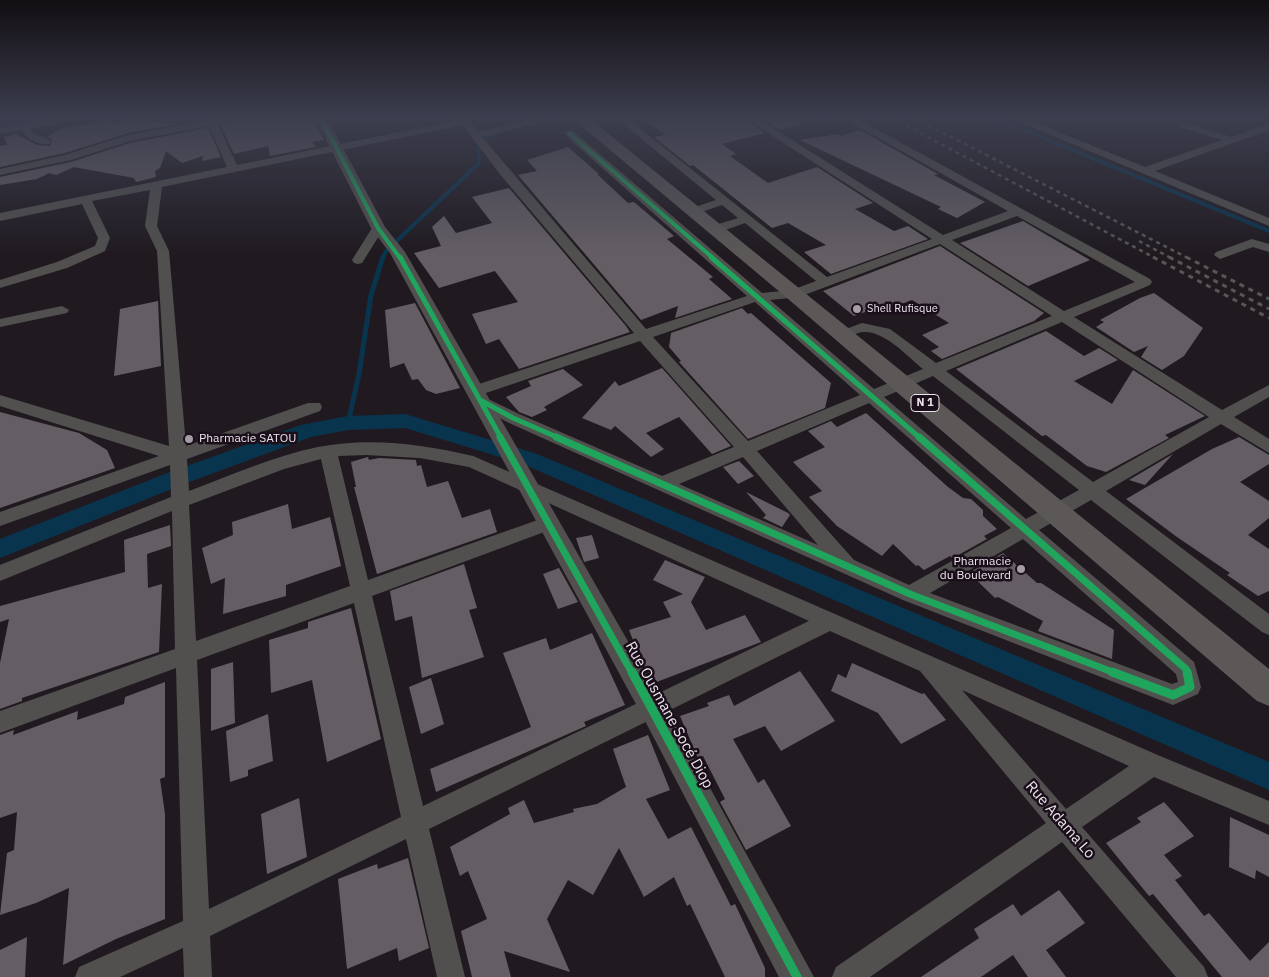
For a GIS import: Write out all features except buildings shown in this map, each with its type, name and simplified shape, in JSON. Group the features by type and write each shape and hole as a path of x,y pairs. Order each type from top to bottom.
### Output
{"highway":[{"name":"N 1","path":"634,164 716,229 1054,512 1266,684"}],"street":[{"path":"0,172 40,164"},
{"path":"231,164 233,169"},
{"path":"0,216 260,164"},
{"name":"Rue Ousmane Socé Diop","path":"346,164 652,708 798,977"},
{"path":"499,164 643,335 850,568"},
{"path":"481,401 512,418 910,594 1173,695 1190,687 1186,668 757,297 624,164"},
{"path":"678,164 825,282"},
{"path":"822,164 1269,447"},
{"path":"661,484 1145,282 930,164"},
{"path":"1127,164 1269,222"},
{"path":"1145,171 1166,164"},
{"path":"156,185 156,199 151,226 163,251 178,460 198,977"},
{"path":"0,284 62,265 101,248 104,238 86,200"},
{"path":"693,210 724,201"},
{"path":"481,401 643,335 757,297 794,294 1017,212"},
{"path":"716,229 746,219"},
{"path":"358,260 388,239"},
{"path":"1220,254 1252,243 1269,248"},
{"path":"0,323 62,310"},
{"path":"843,335 862,327 884,332 935,369 1269,626"},
{"path":"910,594 1269,390"},
{"path":"0,400 178,460"},
{"path":"0,519 178,460 314,407"},
{"path":"0,573 180,498 271,467 328,451 406,450 440,453 522,477 925,664 1152,764 1269,813"},
{"path":"328,451 451,977"},
{"path":"0,722 549,523"},
{"path":"89,977 196,929 830,621"},
{"name":"Rue Adama Lo","path":"925,664 1194,977"},
{"path":"846,977 1152,764"}],"waterway":[{"path":"383,258 386,251 478,164"},
{"path":"1106,164 1269,231"},
{"path":"348,423 359,374 371,295 383,257"},
{"path":"0,549 177,478 308,430 348,423 405,421 530,459 1269,776"}],"railway":[{"path":"978,164 1155,258"},
{"path":"1003,164 1188,258"},
{"path":"1139,241 1171,258"},
{"path":"1153,257 1269,318"},
{"path":"1169,257 1269,309"},
{"path":"1186,257 1269,299"}],"cycle path":[{"path":"345,164 378,228 397,252 652,708 797,977"},
{"path":"480,400 513,418 910,594 1173,695 1190,687 1186,669 604,164"}],"place":[{"name":"Shell Rufisque","path":"857,309"},
{"name":"Pharmacie SATOU","path":"189,439"},
{"name":"Pharmacie du Boulevard","path":"1021,569"}]}
